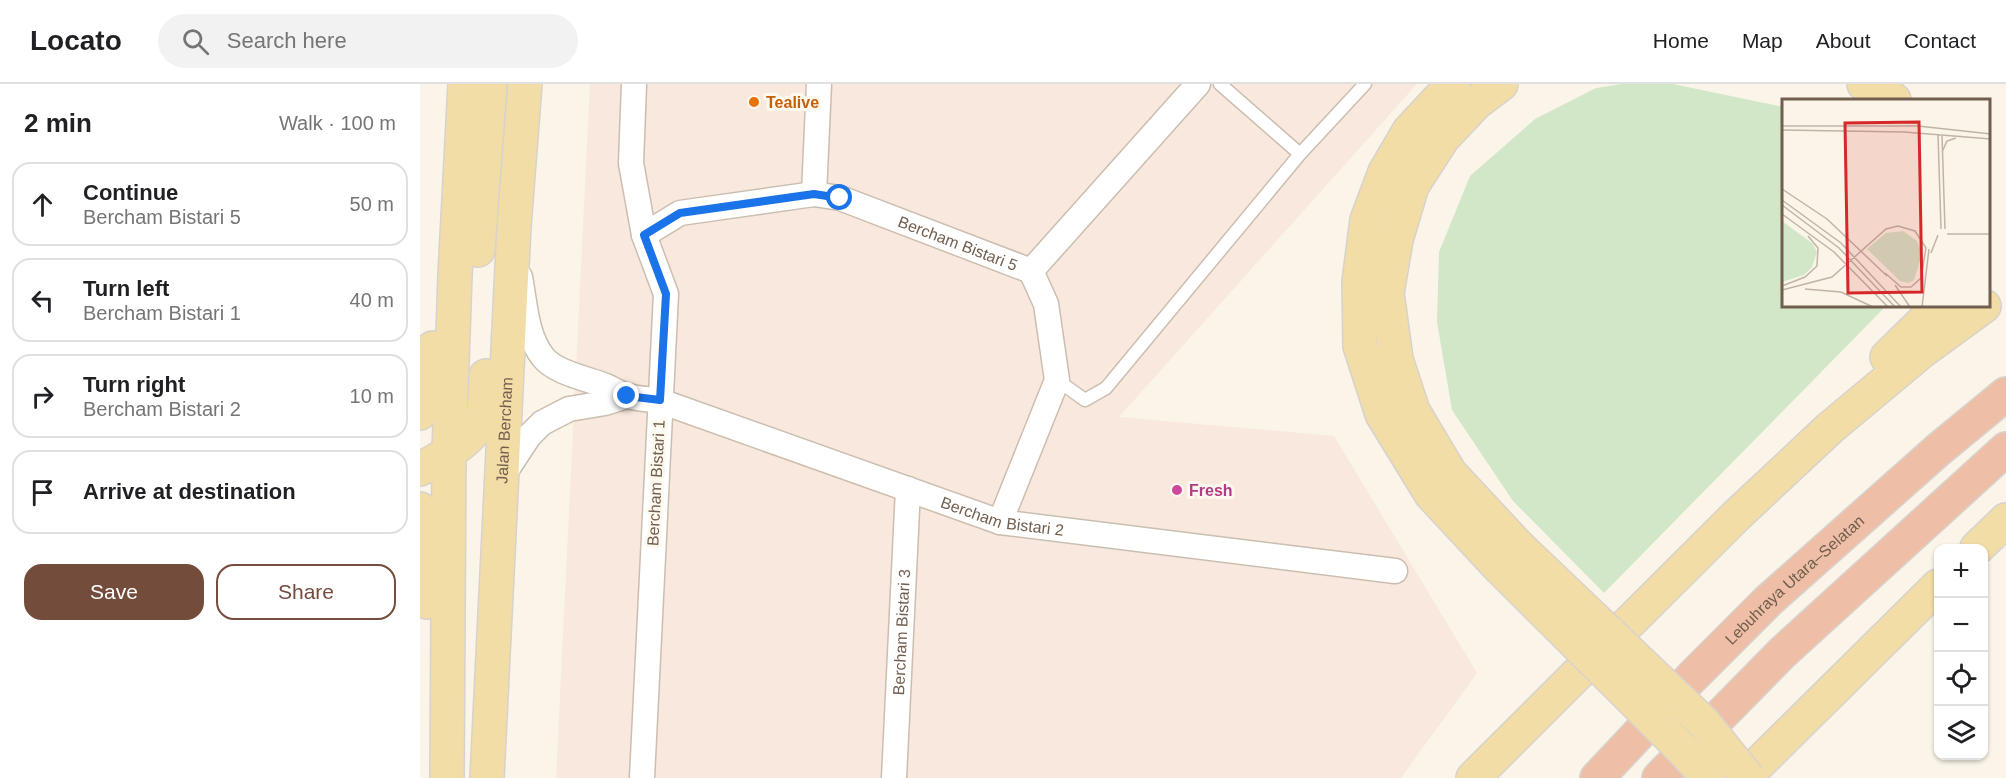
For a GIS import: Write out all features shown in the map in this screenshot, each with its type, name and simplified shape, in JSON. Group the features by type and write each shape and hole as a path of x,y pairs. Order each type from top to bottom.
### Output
{"highway":[{"name":"Lebuhraya Utara–Selatan","path":"1597,778 1692,677 1769,600 1929,458 2006,394"},
{"path":"1659,778 1782,653 2006,449"}],"main road":[{"name":"Jalan Bercham","path":"487,778 514,234 525,84"},
{"path":"1453,84 1409,131 1385,172 1367,220 1359,282 1360,346 1382,414 1431,494 1508,556 1704,723 1746,778 1934,590"},
{"path":"1501,84 1476,102 1443,138 1412,186 1396,240 1387,293 1396,358 1413,411 1450,473 1508,556 1708,778"},
{"path":"1864,84 1893,99"},
{"path":"447,775 449,451 455,275 473,88"},
{"path":"420,413 431,385 434,264 446,133 473,88"},
{"path":"420,470 473,433 483,416 494,283 498,265 514,234"},
{"path":"1991,301 2006,290"},
{"path":"1830,428 1860,386 1900,342 1937,308"},
{"path":"1473,778 1736,516 1830,428 1921,352 1981,308"},
{"path":"420,509 424,523 431,712 436,740 447,775"},
{"path":"1982,544 2006,520"}],"street":[{"name":"Bercham Bistari 1","path":"634,84 632,163 644,235 666,294 642,778"},
{"path":"814,194 819,84"},
{"name":"Bercham Bistari 5","path":"644,235 680,213 814,194 840,198 1031,271 1198,84"},
{"name":"Bercham Bistari 2","path":"514,234 530,328 536,346 544,359 574,375 627,396 660,400 1000,522 1395,571"},
{"path":"1000,522 1057,380 1046,304 1031,271"},
{"name":"Bercham Bistari 2","path":"501,479 529,436 542,423 569,409 605,404 627,396"},
{"name":"Bercham Bistari 3","path":"894,778 908,489"}],"lane":[{"path":"1220,84 1300,154"},
{"path":"1057,380 1086,400 1106,388 1300,154 1365,84"}],"shaded area":[{"path":"590,84 1417,84 1119,417 1334,436 1477,673 1401,778 556,778"}],"green space":[{"path":"1622,84 1673,84 1782,107 1782,308 1884,308 1604,593 1513,501 1452,410 1437,322 1439,252 1470,176 1535,119 1596,88"}],"place":[{"name":"Tealive","path":"754,102"},
{"name":"Fresh","path":"1177,490"}],"route":[{"path":"627,396 660,400 666,294 644,235 680,213 814,194 840,198"}]}
